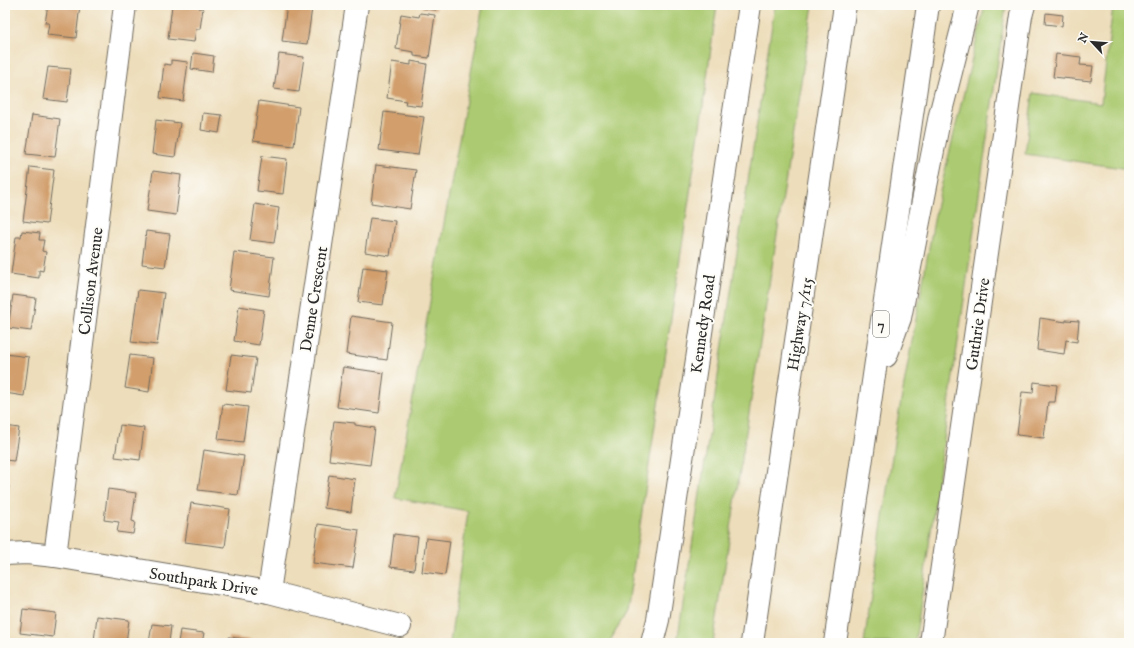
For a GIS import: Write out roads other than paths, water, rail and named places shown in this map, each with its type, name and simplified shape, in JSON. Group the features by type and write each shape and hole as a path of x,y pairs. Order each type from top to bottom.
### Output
{"main road":[{"name":"Collison Avenue","path":"55,556 125,5"},
{"name":"Denne Crescent","path":"269,592 357,5"},
{"name":"Kennedy Road","path":"652,643 658,620 750,5"},
{"name":"Highway 7/115","path":"752,643 845,5"},
{"name":"7","path":"835,643 928,5"},
{"path":"870,399 900,318 940,115 968,5"},
{"name":"Guthrie Drive","path":"931,643 1020,16 1024,5"},
{"path":"742,643 779,455"},
{"name":"Southpark Drive","path":"5,554 27,553 55,556 269,592 400,626"}]}
